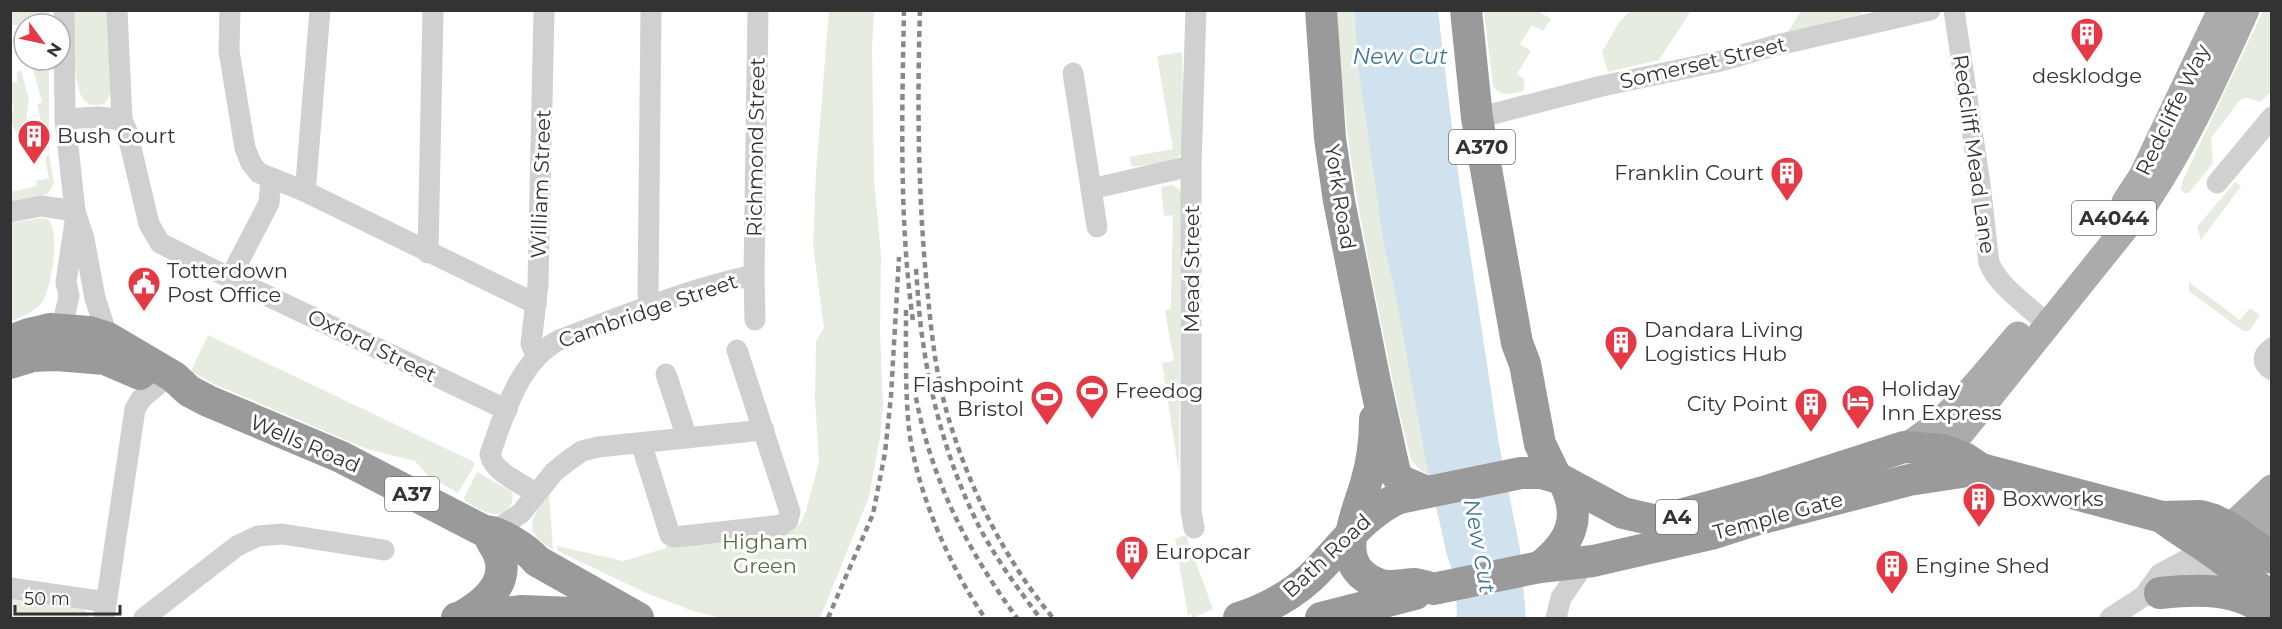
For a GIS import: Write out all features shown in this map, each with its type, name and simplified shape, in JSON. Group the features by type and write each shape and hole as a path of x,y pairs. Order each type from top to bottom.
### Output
{"highway":[{"name":"York Road","path":"1321,10 1330,138 1339,201 1375,382 1389,437 1395,473 1401,481 1419,491"},
{"name":"A370","path":"1466,10 1477,118 1516,343 1525,364 1540,444 1560,480"},
{"name":"Wells Road","path":"10,341 29,334 57,339 89,332 107,349 174,377 175,387 341,457 645,618"},
{"name":"Wells Road","path":"10,363 33,356 57,339"},
{"name":"A370","path":"1511,468 1523,442 1514,363 1516,343"},
{"name":"York Road","path":"1352,534 1372,451 1375,382"},
{"name":"Temple Gate","path":"1904,447 1943,450 1966,459 1981,469 2162,517 2200,516 2214,520 2237,548 2271,599"},
{"name":"A4","path":"1380,506 1419,491 1511,468 1541,473 1560,480 1623,513 1658,521 1764,492 1904,447"},
{"name":"Temple Gate","path":"1534,568 1585,562 1711,534 1755,520 1909,480 1981,469"},
{"path":"1534,568 1552,558 1565,541 1573,524 1572,498 1560,480"},
{"path":"1380,506 1369,532 1366,547 1368,555 1377,570 1425,587"},
{"name":"Bath Road","path":"1239,618 1272,606 1288,596 1311,577 1380,506"},
{"name":"A4","path":"1352,534 1351,554 1357,570 1380,585 1425,587 1534,568"},
{"path":"458,618 487,601 501,576 502,563 499,553 514,547"},
{"name":"Bath Road","path":"1321,618 1425,587"},
{"path":"2152,594 2202,590 2229,592 2249,600 2271,615"},
{"path":"458,618 522,611 645,618"}],"main road":[{"name":"Redcliffe Way","path":"1904,447 1929,431 1953,409 2036,314 2118,213 2142,176 2221,10"},
{"name":"Redcliffe Way","path":"1943,450 1961,432 2071,297 2141,210 2168,171 2246,10"},
{"name":"A4044","path":"1909,480 1943,450"},
{"path":"2237,548 2271,488"},
{"path":"2237,548 2271,516"}],"street":[{"path":"57,339 69,296 66,282 75,214 65,119 64,10"},
{"name":"Oxford Street","path":"117,10 122,120 128,131 141,192 154,235 160,243 230,279 507,410"},
{"path":"230,10 229,51 245,148 250,163 259,172 302,189 428,253 536,304"},
{"path":"302,189 306,182 320,10"},
{"path":"428,253 433,10"},
{"name":"William Street","path":"537,355 531,344 536,304 544,10"},
{"path":"650,306 648,294 651,10"},
{"name":"Richmond Street","path":"755,320 758,10"},
{"name":"Mead Street","path":"1194,528 1191,511 1191,166 1196,10"},
{"name":"Somerset Street","path":"1477,118 1602,86 1721,61 1773,46 1930,10"},
{"name":"Redcliff Mead Lane","path":"1954,10 1980,184 1989,262 2001,282 2036,314"},
{"path":"1073,73 1097,227"},
{"path":"65,119 99,117 122,120"},
{"path":"2217,183 2264,142 2271,117"},
{"path":"1091,189 1191,166"},
{"path":"230,279 268,203 271,178"},
{"path":"10,212 41,206 72,186"},
{"path":"41,206 75,214"},
{"path":"75,214 84,239 107,349"},
{"name":"Cambridge Street","path":"535,493 491,462 490,454 507,410 537,355 559,339 729,280 754,275"},
{"path":"2271,348 2265,354 2264,360 2265,366 2271,369"},
{"path":"641,443 670,535 675,537 782,525 788,520 790,512 737,350"},
{"path":"666,374 687,438"},
{"path":"10,588 105,610 133,420 141,399 175,387"},
{"path":"514,547 520,513 554,472 582,452 598,447 764,430"},
{"path":"514,547 520,513"},
{"path":"144,618 237,546 258,536 282,534 384,550"},
{"path":"2110,618 2152,594 2160,574 2237,548"},
{"path":"1556,618 1561,598 1585,562"}],"green space":[{"path":"11,10 50,11 12,12 11,25"},
{"path":"73,11 109,11 111,90 104,104 87,103 79,92 75,70"},
{"name":"Higham Green","path":"829,11 874,11 872,46 874,181 881,255 880,333 883,405 880,437 869,497 820,618 722,618 693,611 646,593 558,551 557,546 623,561 666,548 666,545 790,529 800,524 806,511 819,462 815,399 816,341 824,328 813,245 816,172"},
{"path":"1337,11 1384,11 1463,541 1457,618 1456,579 1447,555 1429,475 1419,469 1411,459 1371,275 1342,87"},
{"path":"1484,11 1538,11 1551,19 1543,31 1532,25 1520,44 1531,51 1517,74 1524,79 1524,91 1503,94 1493,86"},
{"path":"1630,11 1691,11 1659,60 1608,72 1602,52 1618,24"},
{"path":"1801,11 1862,11 1863,14 1786,35"},
{"path":"2263,11 2271,11 2271,92 2260,102 2248,98 2240,100 2211,138 2213,163 2189,193 2184,193 2181,189 2182,182"},
{"path":"1182,52 1184,142 1181,154 1174,161 1132,167 1129,157 1173,149 1157,56"},
{"path":"17,72 22,72 29,99 26,146 12,124 14,109 11,101 11,83 17,82"},
{"path":"34,72 49,72 49,153 37,104 42,103"},
{"path":"49,153 54,183 48,194 11,201 11,192 37,186 36,181 49,178 45,159"},
{"path":"2235,182 2241,186 2201,240 2197,227"},
{"path":"1172,185 1181,193 1179,472 1162,363 1174,361 1165,311 1171,308 1173,215 1164,216 1161,187"},
{"path":"41,218 49,220 54,238 53,264 48,289 39,306 11,321 11,223"},
{"path":"2189,282 2240,320 2250,308 2260,315 2249,331 2243,331 2189,291"},
{"path":"208,335 474,462 474,466 458,493 427,475 415,461 367,449 214,384 191,371"},
{"path":"477,472 512,492 512,503 505,511 500,514 488,513 465,501 464,498"},
{"path":"549,492 553,550 536,536 532,524"},
{"path":"1186,535 1213,609 1192,618 1191,614 1188,616 1175,539"},
{"path":"10,598 85,610 90,618 11,618"}],"water":[{"name":"New Cut","path":"1355,11 1438,11 1455,153 1499,444 1520,549 1526,618 1457,618 1456,579 1447,555 1426,461 1395,291 1384,245 1357,58"}],"railway":[{"path":"904,10 903,206 913,321"},
{"path":"920,10 919,118 922,226 931,329 942,392 959,449 992,526 1020,573 1053,618"},
{"path":"828,618 873,514 885,453 891,396 899,257"},
{"path":"916,269 926,364 942,430 956,473 973,514 995,555 1040,618"},
{"path":"906,310 909,429 919,477 936,528 947,552 985,618"},
{"path":"914,387 929,450 939,480 981,564 1017,618"}],"place":[{"name":"desklodge","path":"2087,63"},
{"name":"Bush Court","path":"34,165"},
{"name":"Franklin Court","path":"1787,202"},
{"name":"Totterdown Post Office","path":"144,312"},
{"name":"Dandara Living Logistics Hub","path":"1621,371"},
{"name":"Freedog","path":"1092,420"},
{"name":"Flashpoint Bristol","path":"1047,426"},
{"name":"Holiday Inn Express","path":"1858,430"},
{"name":"City Point","path":"1811,433"},
{"name":"Boxworks","path":"1979,528"},
{"name":"Europcar","path":"1132,581"},
{"name":"Engine Shed","path":"1892,595"}]}
